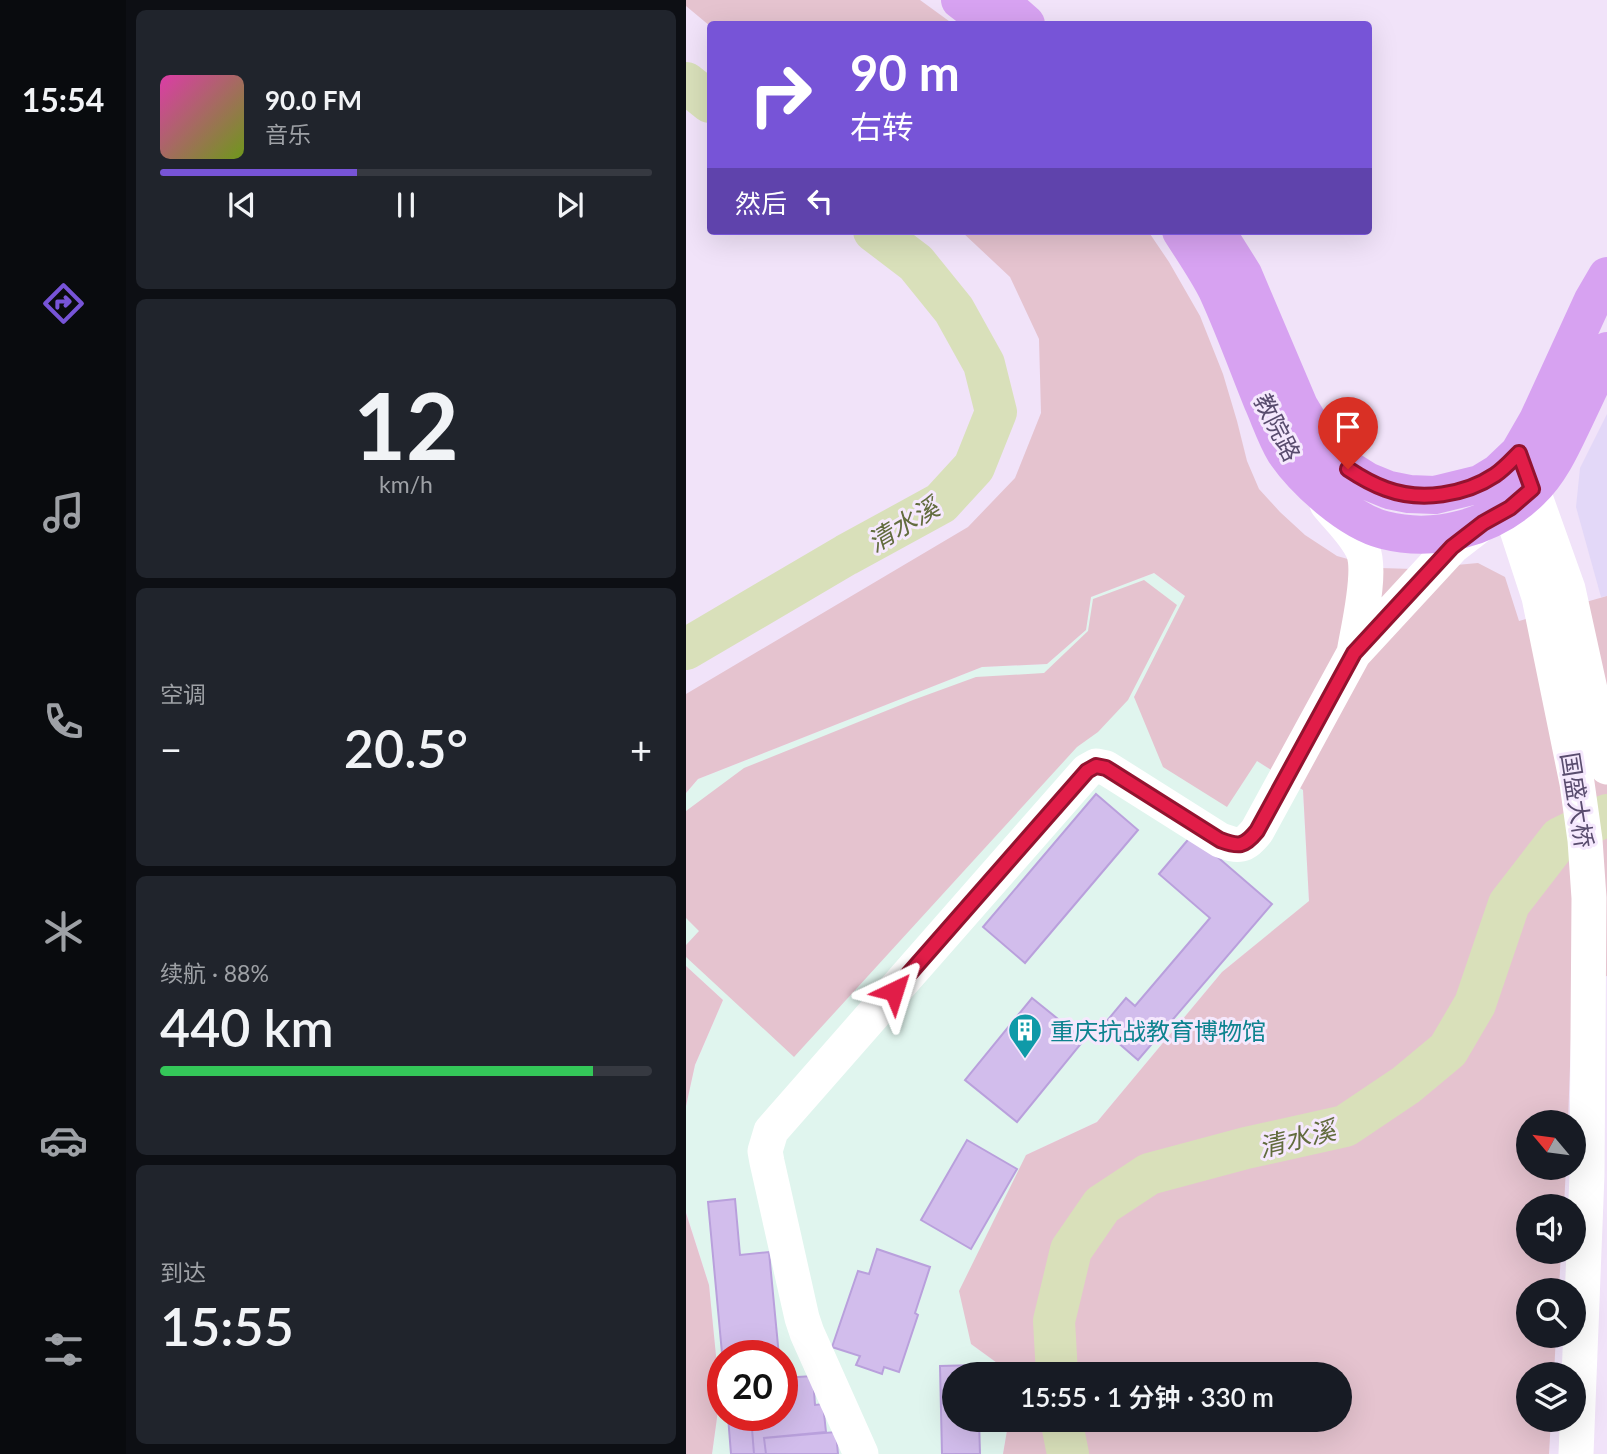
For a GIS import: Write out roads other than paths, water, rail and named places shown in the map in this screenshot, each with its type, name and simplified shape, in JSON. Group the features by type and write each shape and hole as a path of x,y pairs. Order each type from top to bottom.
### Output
{"main road":[{"path":"960,0 987,21"},
{"path":"999,0 1023,21"},
{"name":"教院路","path":"1183,235 1216,289 1284,450 1304,477 1330,500 1357,518 1381,529 1406,534 1456,531 1560,449 1607,351"},
{"name":"教院路","path":"1219,235 1243,274 1299,406 1329,452 1348,469 1367,481 1409,494 1435,495 1480,484 1509,489"},
{"path":"1509,489 1593,300 1607,276"}],"street":[{"path":"1304,477 1354,536 1363,553 1367,571 1354,653"},
{"path":"861,1454 802,1318 766,1162 765,1151 771,1131 1087,771 1096,766 1106,768 1220,840 1241,845 1250,840 1257,831 1354,653 1509,489 1553,593"},
{"name":"国盛大桥","path":"1553,593 1607,767"},
{"name":"国盛大桥","path":"1553,593 1586,840 1589,898 1587,1174 1576,1454"}],"waterway":[{"name":"清水溪","path":"686,83 707,100"},
{"name":"清水溪","path":"686,649 941,503 974,467 996,412 984,364 954,310 916,263 879,235"},
{"name":"清水溪","path":"1056,1362 1054,1321 1071,1250 1102,1205 1149,1174 1246,1148 1345,1126 1406,1085 1448,1050 1475,1004 1509,904 1560,838 1607,815"},
{"name":"清水溪","path":"1064,1432 1068,1454"}],"place":[{"name":"重庆抗战教育博物馆","path":"1025,1060"}]}
